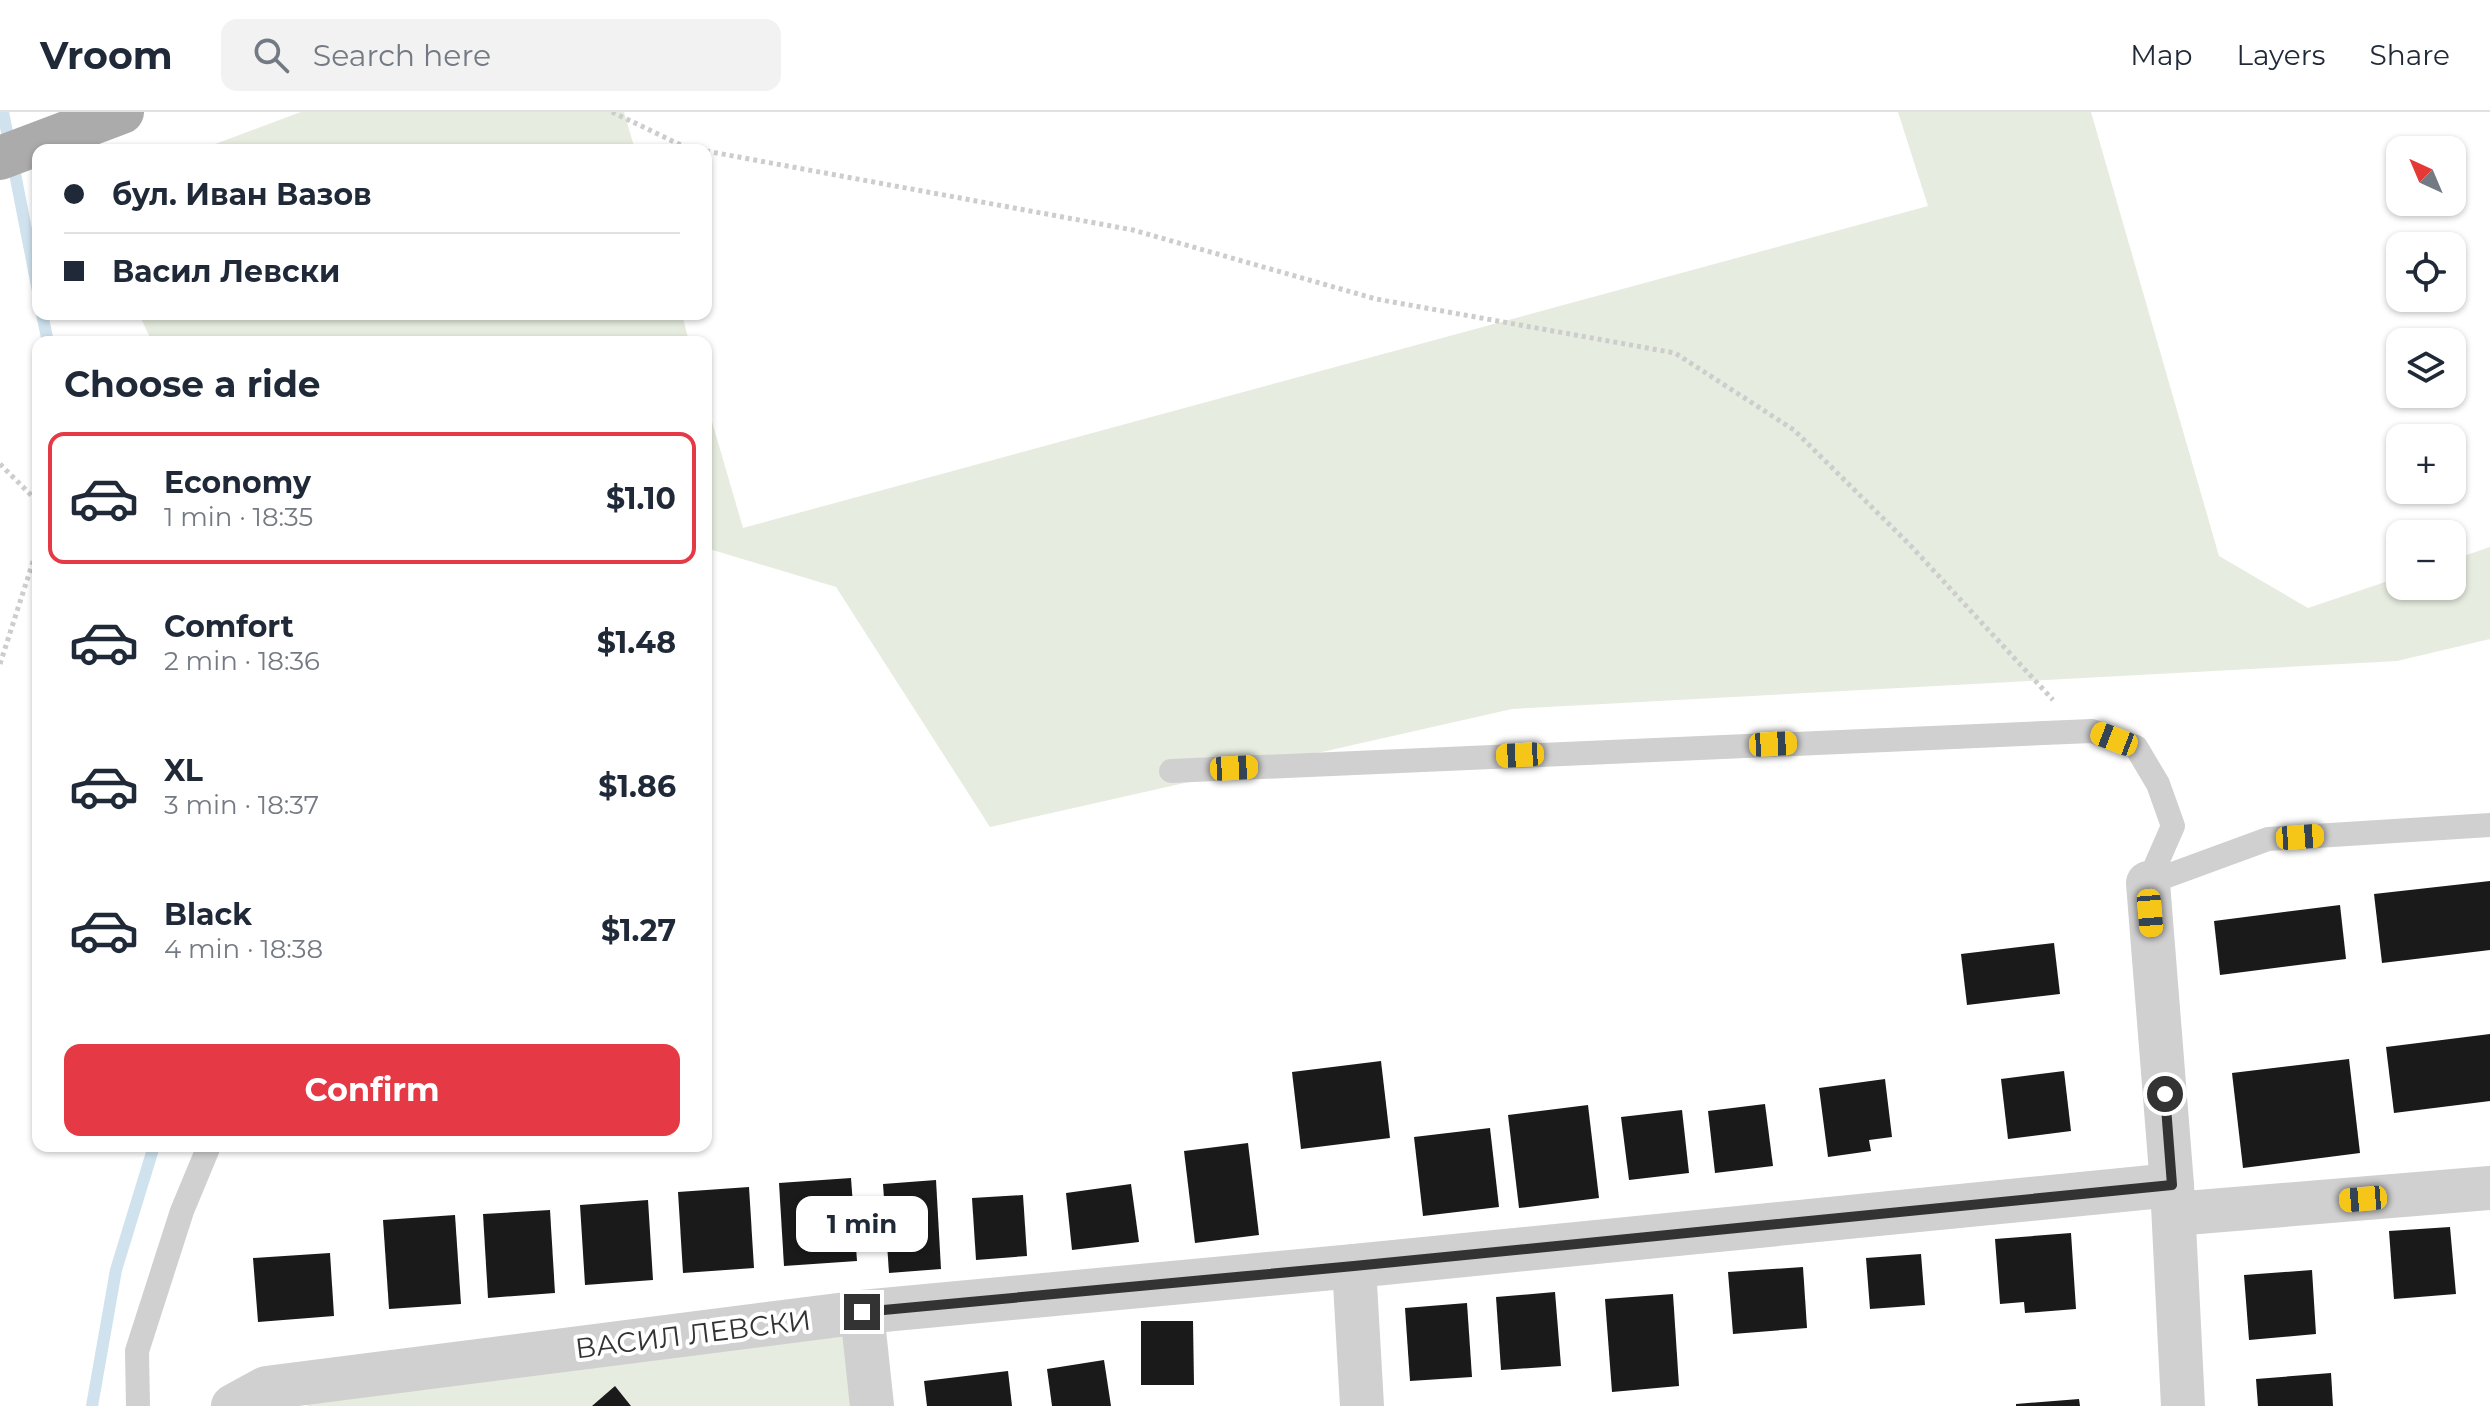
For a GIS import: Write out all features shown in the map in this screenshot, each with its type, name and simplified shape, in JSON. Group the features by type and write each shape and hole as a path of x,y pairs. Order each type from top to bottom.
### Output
{"main road":[{"path":"37,144 122,112"}],"street":[{"path":"2148,883 2173,1200 2183,1406"},
{"name":"ВАСИЛ ЛЕВСКИ","path":"249,1397 862,1312 1354,1266 2173,1200 2490,1188"},
{"path":"1354,1266 1362,1406"},
{"path":"862,1312 872,1406"}],"lane":[{"path":"1171,771 2092,731 2136,747 2158,784 2173,826 2148,883"},
{"path":"2148,883 2268,839 2490,825"},
{"path":"138,1406 137,1351 182,1211 207,1152"}],"path":[{"path":"612,112 679,144"},
{"path":"712,151 1133,230 1376,299 1675,353 1794,430 1910,545 2082,731"},
{"path":"0,464 32,496"},
{"path":"0,664 32,565"}],"shaded area":[{"path":"301,112 624,112 633,144 215,144"},
{"path":"1898,112 2091,112 2219,556 2308,608 2386,582 2386,600 2466,600 2466,555 2490,547 2490,639 2397,661 1512,709 990,827 836,587 712,550 712,422 743,528 1928,206"},
{"path":"142,320 684,320 688,336 149,336"},
{"path":"865,1321 876,1406 307,1406 309,1397"}],"building":[{"path":"2490,881 2490,950 2382,963 2374,894"},
{"path":"2340,905 2346,959 2220,975 2214,921"},
{"path":"2054,943 2060,994 1967,1005 1961,954"},
{"path":"2490,1034 2490,1101 2394,1113 2386,1047"},
{"path":"2349,1059 2360,1153 2243,1168 2232,1073"},
{"path":"1381,1061 1390,1138 1301,1149 1292,1072"},
{"path":"2064,1071 2071,1131 2008,1139 2001,1079"},
{"path":"1885,1079 1892,1137 1869,1140 1871,1151 1828,1157 1819,1088"},
{"path":"1765,1104 1773,1166 1715,1173 1708,1111"},
{"path":"1588,1105 1599,1198 1519,1208 1508,1115"},
{"path":"1682,1110 1689,1173 1629,1180 1621,1117"},
{"path":"1490,1128 1499,1207 1423,1216 1414,1137"},
{"path":"1248,1143 1259,1235 1195,1243 1184,1151"},
{"path":"851,1178 857,1261 784,1266 779,1183"},
{"path":"936,1180 941,1269 889,1273 883,1184"},
{"path":"1131,1184 1139,1242 1072,1250 1066,1193"},
{"path":"749,1187 754,1268 683,1273 678,1192"},
{"path":"1023,1195 1027,1256 976,1260 972,1198"},
{"path":"648,1200 653,1280 585,1285 580,1205"},
{"path":"550,1210 555,1293 488,1298 483,1214"},
{"path":"455,1215 461,1304 389,1309 383,1220"},
{"path":"2450,1227 2456,1294 2394,1299 2389,1231"},
{"path":"2071,1233 2076,1309 2025,1313 2024,1302 2000,1304 1995,1239"},
{"path":"330,1253 334,1316 258,1322 253,1258"},
{"path":"1921,1254 1925,1305 1870,1309 1866,1258"},
{"path":"1803,1267 1807,1328 1733,1334 1728,1272"},
{"path":"2312,1270 2316,1334 2249,1340 2244,1275"},
{"path":"1555,1292 1561,1366 1501,1370 1496,1297"},
{"path":"1673,1294 1679,1386 1612,1392 1605,1299"},
{"path":"1467,1303 1472,1377 1410,1381 1405,1308"},
{"path":"1141,1321 1193,1321 1194,1385 1141,1385"},
{"path":"1104,1360 1111,1406 1052,1406 1047,1369"},
{"path":"1008,1371 1012,1406 927,1406 924,1381"},
{"path":"2331,1373 2333,1406 2258,1406 2256,1379"},
{"path":"615,1386 631,1406 592,1406"},
{"path":"2079,1399 2080,1406 2016,1406 2016,1404"}],"waterway":[{"path":"3,112 32,260"},
{"path":"43,320 47,336"},
{"path":"92,1406 116,1270 152,1152"}],"route":[{"path":"862,1312 2172,1185 2165,1094"}]}
